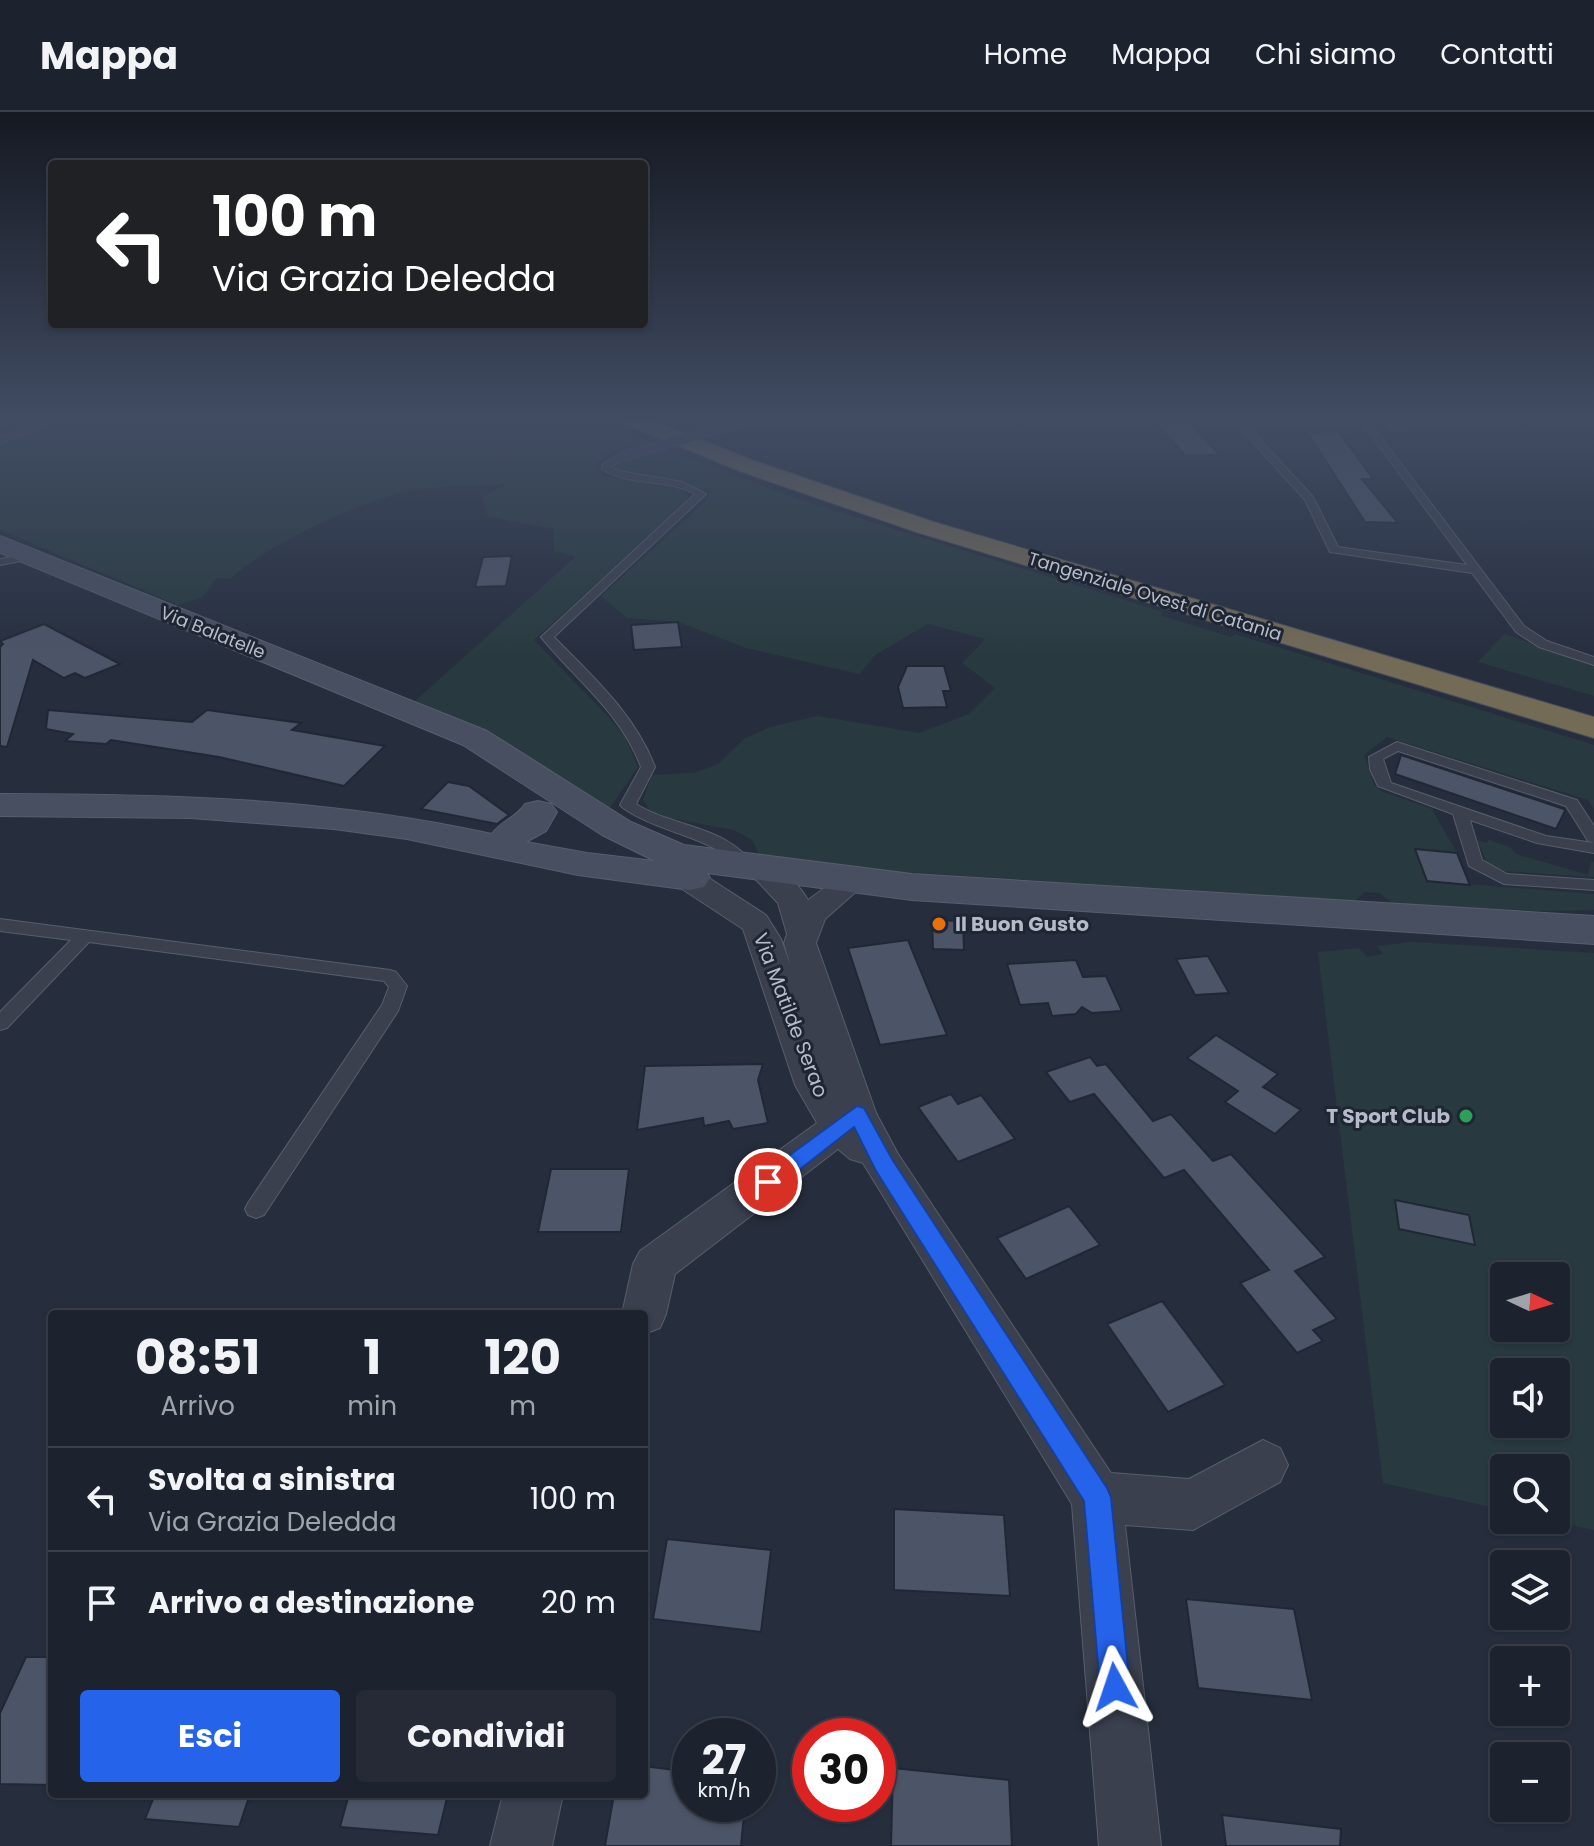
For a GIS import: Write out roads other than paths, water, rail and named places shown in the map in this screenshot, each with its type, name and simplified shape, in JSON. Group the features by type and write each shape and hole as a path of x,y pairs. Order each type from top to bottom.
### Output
{"highway":[{"name":"Tangenziale Ovest di Catania","path":"842,500 1594,728"},
{"name":"Tangenziale Ovest di Catania","path":"887,500 1594,709"}],"main road":[{"name":"Via Balatelle","path":"0,549 32,556 425,720"},
{"path":"425,720 475,738 620,830 672,854 787,877"},
{"path":"425,720 471,751 524,824 579,855 607,862 624,853 629,844 620,830"},
{"path":"0,805 211,808 342,819 415,829 539,857 579,855 687,878 787,877 1594,930"},
{"path":"415,829 524,824"}],"street":[{"path":"755,922 762,898 787,877 802,932"},
{"name":"Via Matilde Serao","path":"787,877 811,914 800,943 848,1121"},
{"name":"Via Matilde Serao","path":"687,878 755,922 765,939 814,1085 884,1165 1097,1497 1130,1846"},
{"path":"645,1310 655,1264 848,1121"},
{"path":"1097,1497 1193,1505 1263,1465"},
{"path":"521,1846 532,1798"}],"lane":[{"path":"695,500 547,637 635,734 645,754 648,767 628,805 653,821 721,842 738,856 787,877"},
{"path":"1309,500 1334,550 1476,570"},
{"path":"1424,500 1520,629 1532,638 1594,661"},
{"path":"1594,838 1572,803 1397,746 1376,757 1377,769 1385,786 1594,855"},
{"path":"1460,812 1475,863 1504,879 1594,885"},
{"path":"1543,840 1594,848"},
{"path":"0,925 390,976 398,986 391,1006 256,1209"},
{"path":"0,1023 83,938"}],"place":[{"name":"Il Buon Gusto","path":"939,924"},
{"name":"T Sport Club","path":"1466,1116"}]}
